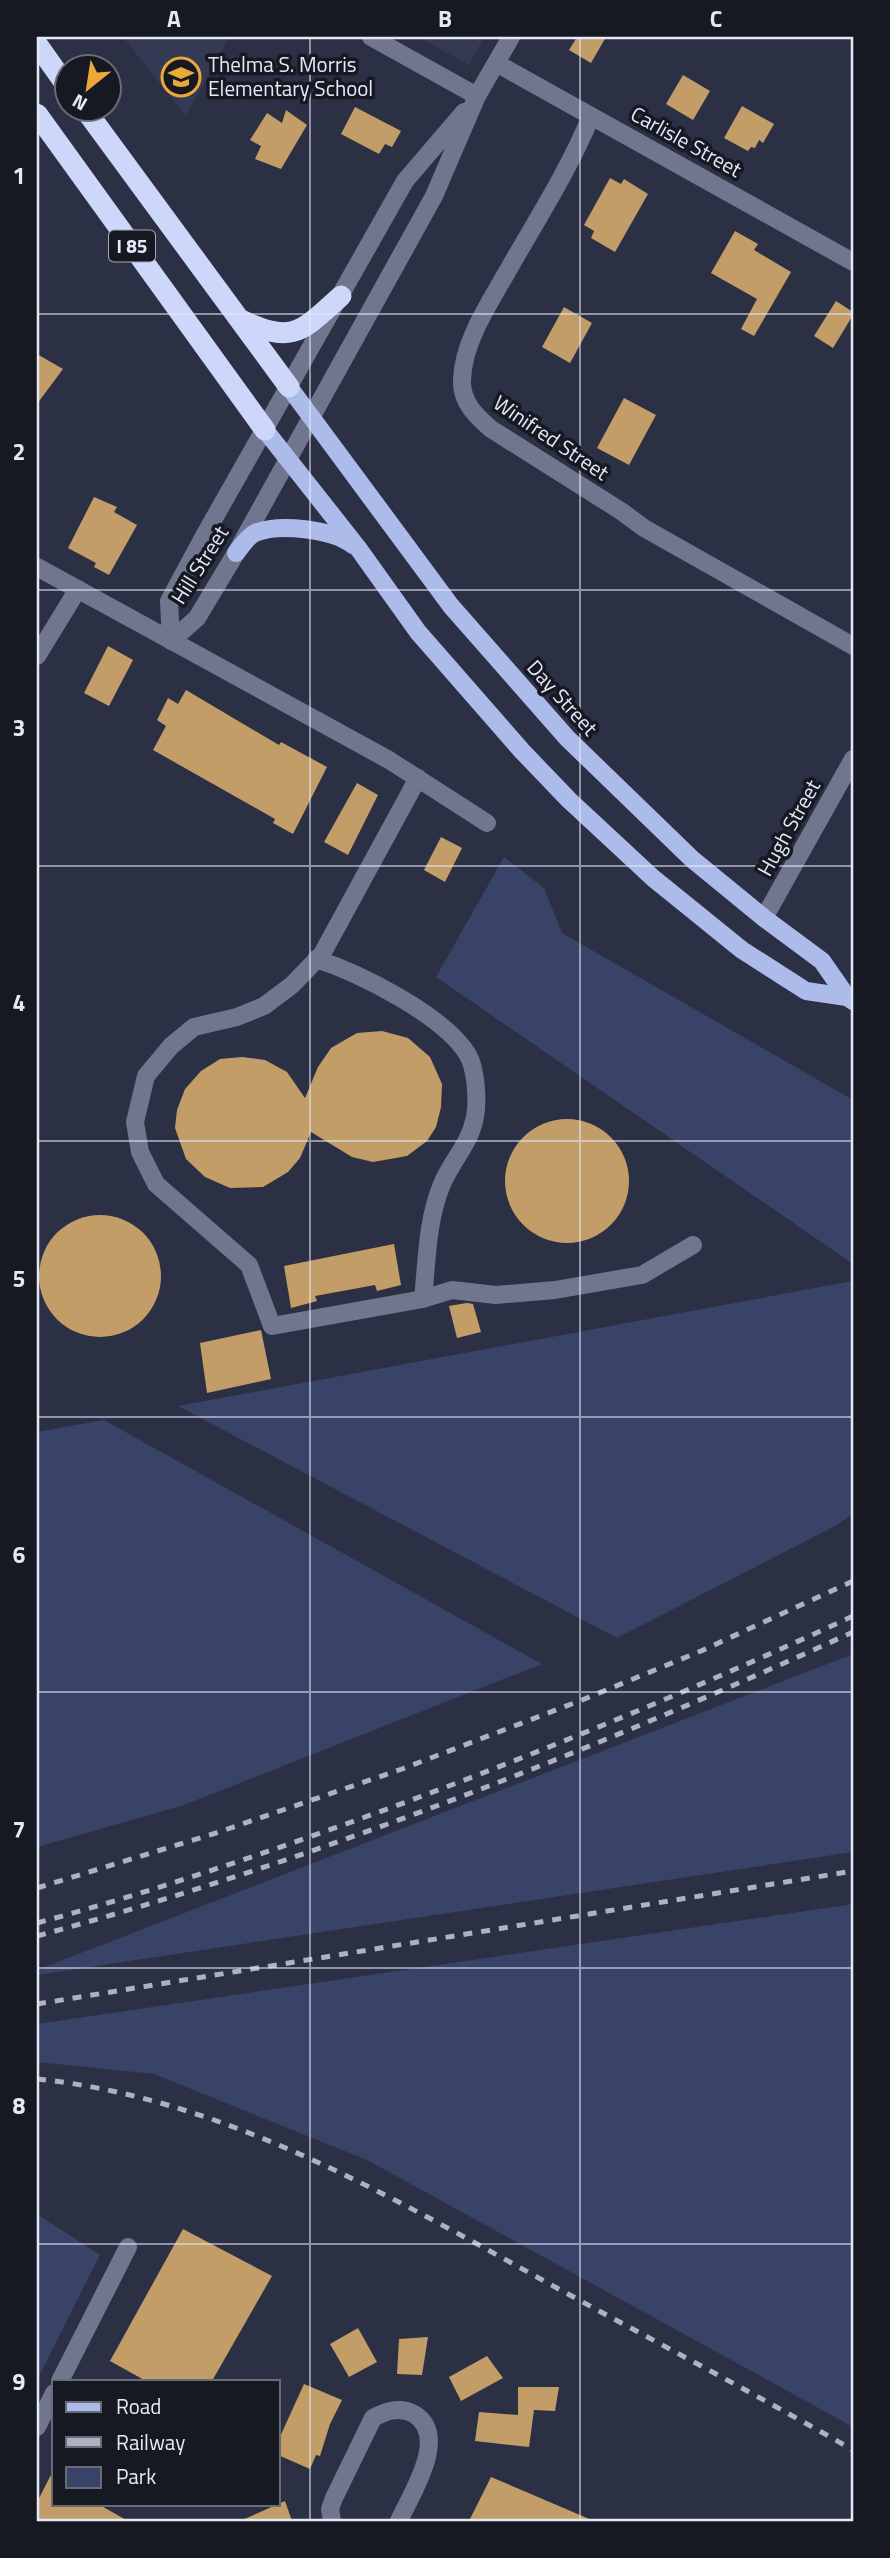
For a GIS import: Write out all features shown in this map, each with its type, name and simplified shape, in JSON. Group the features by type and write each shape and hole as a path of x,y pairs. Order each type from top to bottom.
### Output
{"highway":[{"path":"37,44 52,65"},
{"name":"I 85","path":"37,114 265,430"},
{"path":"94,122 289,387"},
{"path":"239,319 256,327 289,334 305,328 341,296"}],"main road":[{"name":"Day Street","path":"289,387 451,606 567,738 658,827 764,918 822,961 850,999"},
{"name":"Day Street","path":"265,430 358,548 418,632 522,751 610,840 742,950 806,991 850,999"},
{"path":"236,553 253,534 279,528 345,538 358,548"}],"street":[{"path":"371,37 477,96"},
{"name":"Hill Street","path":"171,641 197,618 236,553 434,196 477,96 511,37"},
{"name":"Carlisle Street","path":"496,63 853,262"},
{"name":"Hill Street","path":"171,641 169,601 289,387 405,181 477,96"},
{"name":"Winifred Street","path":"591,116 579,146 474,336 466,356 461,381 466,402 477,417 491,429 644,528 853,646"},
{"path":"37,568 389,760 487,823"},
{"path":"37,656 78,589"},
{"name":"Hugh Street","path":"764,918 853,760"},
{"path":"418,778 316,959 292,985 264,1006 237,1017 194,1027 171,1046 146,1076 135,1122 140,1152 156,1184 249,1265 272,1325 423,1299 453,1290 496,1295 555,1290 642,1275 693,1245"},
{"path":"316,959 332,964 388,992 442,1025 469,1056 477,1093 475,1119 467,1145 443,1183 430,1223 423,1299"},
{"path":"61,2380 128,2248"},
{"path":"37,2427 52,2397"},
{"path":"332,2521 330,2510 334,2498 373,2418 386,2411 400,2409 414,2414 424,2423 431,2445 428,2458 399,2521"}],"shaded area":[{"name":"Thelma S. Morris Elementary School","path":"123,37 229,37 186,116"},
{"name":"Thelma S. Morris Elementary School","path":"418,37 484,37 469,65"}],"green space":[{"path":"504,857 544,888 562,933 853,1100 853,1264 436,977"},
{"path":"853,1281 853,1513 839,1524 617,1638 178,1406"},
{"path":"104,1420 542,1664 184,1805 37,1847 37,1432"},
{"path":"853,1654 853,1852 37,1975 37,1970"},
{"path":"853,1904 853,2427 367,2160 154,2074 37,2062 37,2024"},
{"path":"37,2214 100,2255 37,2380"}],"building":[{"path":"577,37 606,37 591,63 569,50"},
{"path":"683,75 710,91 693,120 666,104"},
{"path":"742,106 774,124 763,143 759,140 755,148 751,147 748,151 724,138"},
{"path":"355,107 401,131 392,147 385,144 379,154 341,134"},
{"path":"286,110 307,125 281,169 255,159 261,146 250,140 267,113 282,123"},
{"path":"610,178 621,184 624,179 648,194 615,252 591,238 594,231 584,225"},
{"path":"735,231 758,244 754,250 791,272 754,336 741,329 757,299 711,273"},
{"path":"836,301 853,312 853,315 833,348 814,336"},
{"path":"564,307 592,323 570,363 542,347"},
{"path":"37,354 63,369 37,404"},
{"path":"624,398 656,415 629,465 597,448"},
{"path":"94,497 117,507 114,512 137,525 109,575 94,567 96,563 68,548"},
{"path":"108,646 133,660 109,706 84,693"},
{"path":"186,690 279,745 281,742 327,767 293,834 273,823 275,819 153,750 166,726 157,720 168,698 178,704"},
{"path":"357,783 378,795 348,855 324,842"},
{"path":"441,837 462,848 445,882 424,870"},
{"path":"382,1031 408,1038 430,1057 442,1084 441,1107 436,1127 427,1141 407,1156 373,1162 352,1157 311,1132 300,1158 288,1172 263,1187 230,1188 205,1177 186,1159 175,1128 177,1110 185,1089 201,1071 220,1059 242,1057 265,1060 287,1072 305,1098 318,1067 331,1048 357,1033"},
{"path":"567,1119 591,1124 611,1137 624,1157 629,1181 624,1205 611,1225 591,1238 567,1243 543,1238 523,1225 510,1205 505,1181 510,1157 523,1137 543,1124"},
{"path":"100,1215 123,1220 143,1233 156,1253 161,1276 156,1299 143,1319 123,1332 100,1337 77,1332 57,1319 44,1299 39,1276 44,1253 57,1233 77,1220"},
{"path":"394,1244 401,1285 377,1291 375,1285 315,1296 317,1301 291,1308 284,1266"},
{"path":"473,1304 481,1332 457,1338 449,1306"},
{"path":"261,1330 271,1379 207,1393 200,1343"},
{"path":"183,2229 272,2276 213,2380 144,2380 110,2361"},
{"path":"358,2328 377,2362 349,2377 330,2344"},
{"path":"428,2337 422,2375 397,2374 399,2339"},
{"path":"487,2356 503,2378 461,2401 449,2377"},
{"path":"304,2384 342,2400 330,2424 320,2456 316,2455 310,2469 280,2456 280,2437"},
{"path":"518,2387 559,2387 555,2411 534,2410 529,2447 475,2441 479,2412 518,2415"},
{"path":"52,2473 52,2506 102,2506 128,2521 37,2521 37,2502"},
{"path":"491,2477 594,2521 469,2521"},
{"path":"285,2501 292,2521 240,2521 274,2506 280,2506"}],"railway":[{"path":"37,1888 216,1833 402,1769 701,1651 853,1581"},
{"path":"37,1923 209,1871 439,1790 677,1694 853,1616"},
{"path":"37,1936 245,1874 451,1800 654,1719 853,1632"},
{"path":"37,2004 853,1871"},
{"path":"37,2079 105,2090 172,2106 237,2128 301,2155 425,2216 853,2450"}],"place":[{"name":"Thelma S. Morris Elementary School","path":"181,77"}]}
